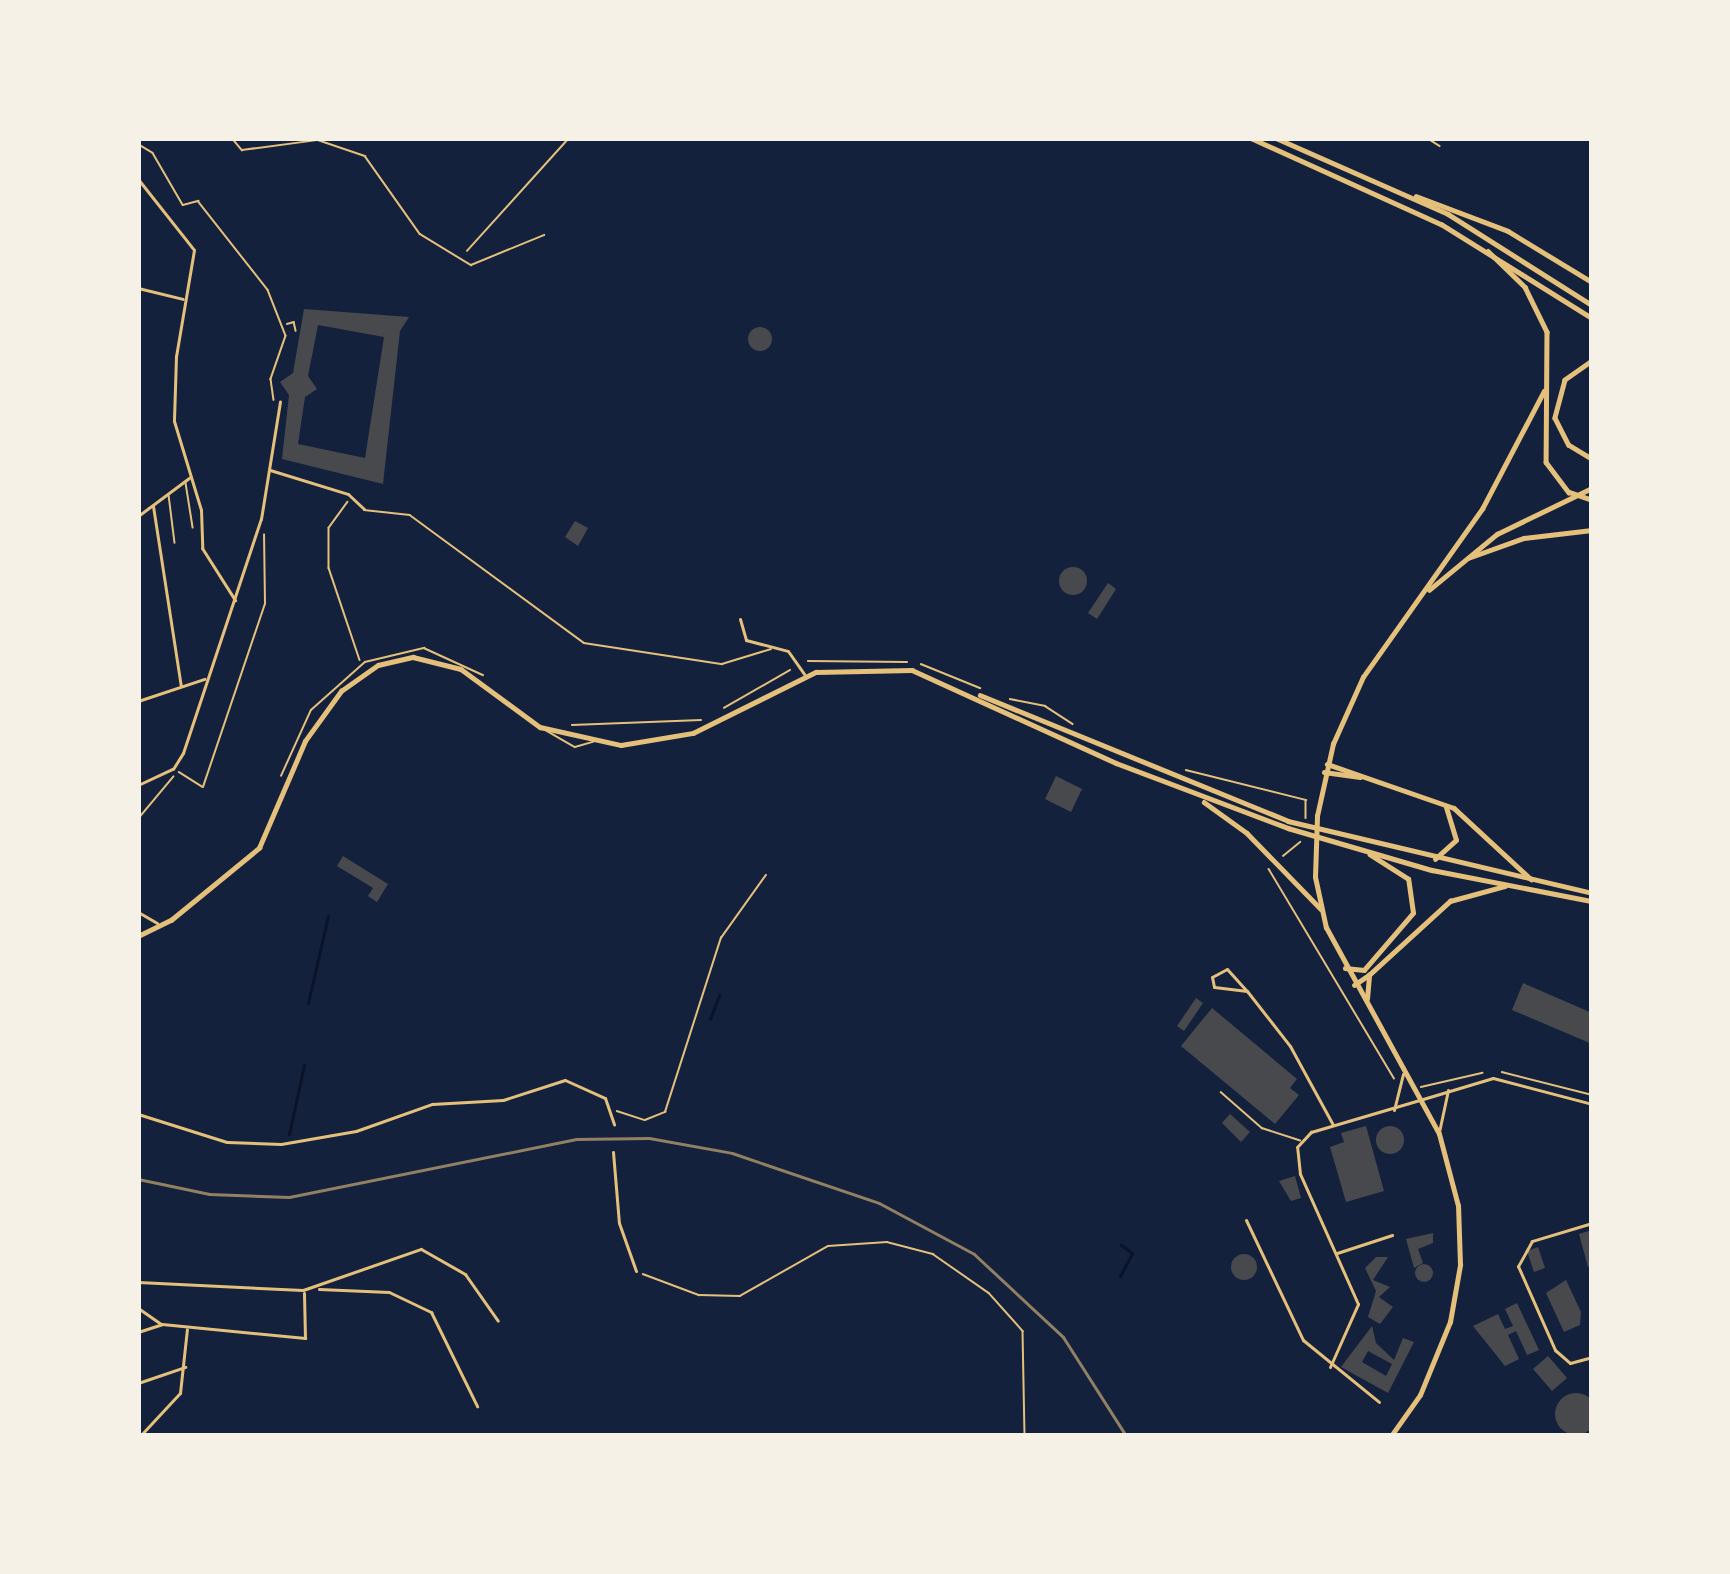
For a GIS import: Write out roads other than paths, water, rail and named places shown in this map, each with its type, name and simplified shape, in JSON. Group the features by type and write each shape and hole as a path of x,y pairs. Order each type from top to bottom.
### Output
{"main road":[{"path":"1251,138 1479,244 1592,318"},
{"path":"1276,138 1494,224 1592,282"},
{"path":"1411,195 1592,305"},
{"path":"1479,244 1535,302 1550,347 1546,462 1569,492 1592,500"},
{"path":"1592,361 1565,380 1556,418 1569,445 1592,459"},
{"path":"1429,590 1439,562 1496,487 1547,386"},
{"path":"1391,1436 1437,1360 1458,1290 1458,1206 1439,1134 1345,968 1321,910 1314,846 1326,768 1369,667 1429,590 1462,561 1545,508 1592,488"},
{"path":"1462,561 1524,538 1592,530"},
{"path":"138,936 161,926 259,848 310,732 341,691 371,668 408,657 443,662 544,728 593,742 679,738 804,676 890,667 975,693 1288,825"},
{"path":"975,693 1195,795 1336,839 1516,886 1592,897"},
{"path":"1326,768 1442,802 1536,882"},
{"path":"1326,768 1344,777 1362,777"},
{"path":"1321,792 1344,777"},
{"path":"1195,795 1271,858 1321,910"},
{"path":"1429,859 1456,840 1442,802"},
{"path":"1336,839 1592,897"},
{"path":"1336,839 1394,864 1415,902 1394,943 1364,970 1345,968"},
{"path":"1354,985 1459,896 1516,886"},
{"path":"1369,975 1370,1010"}],"street":[{"path":"138,179 190,239 174,421 205,556 235,600"},
{"path":"138,287 186,300"},
{"path":"138,785 178,766 261,519 278,402"},
{"path":"268,470 350,498 364,509"},
{"path":"138,516 187,480"},
{"path":"153,506 181,686"},
{"path":"740,619 748,641 793,654 804,676"},
{"path":"138,700 208,680"},
{"path":"138,912 161,926"},
{"path":"1247,991 1214,987 1212,976 1227,968 1247,991 1290,1046 1334,1126"},
{"path":"1394,1111 1403,1093 1402,1066"},
{"path":"1330,1367 1358,1304 1300,1174 1300,1141 1450,1088 1502,1078 1592,1104"},
{"path":"138,1114 245,1145 356,1131 432,1104 502,1100 554,1080 587,1084 612,1110 614,1124"},
{"path":"1439,1134 1450,1088"},
{"path":"614,1152 619,1223 637,1270"},
{"path":"1246,1220 1284,1312 1330,1367 1379,1402"},
{"path":"1592,1222 1532,1241 1518,1262 1556,1350 1570,1363 1592,1357"},
{"path":"1335,1253 1392,1235"},
{"path":"317,1288 421,1249 465,1274 497,1321"},
{"path":"138,1282 389,1292 431,1312 477,1406"},
{"path":"138,1332 162,1324 305,1338 303,1290"},
{"path":"138,1308 162,1324"},
{"path":"140,1436 175,1401 185,1367 188,1326"},
{"path":"138,1382 185,1367"}],"lane":[{"path":"232,138 242,150 317,140 365,156 421,234 462,259 485,264 544,235"},
{"path":"187,480 193,527"},
{"path":"169,494 175,543"},
{"path":"364,509 410,515 584,644 722,664 774,646"},
{"path":"745,657 748,641"},
{"path":"1221,1092 1262,1128 1300,1141"}],"waterway":[{"path":"308,1003 328,916"},
{"path":"710,1019 719,995"},
{"path":"289,1134 304,1065"},
{"path":"1120,1276 1132,1253 1121,1245"}],"railway":[{"path":"138,1179 209,1194 289,1197 576,1139 649,1138 732,1153 879,1203 974,1254 1063,1337 1126,1436"}]}
